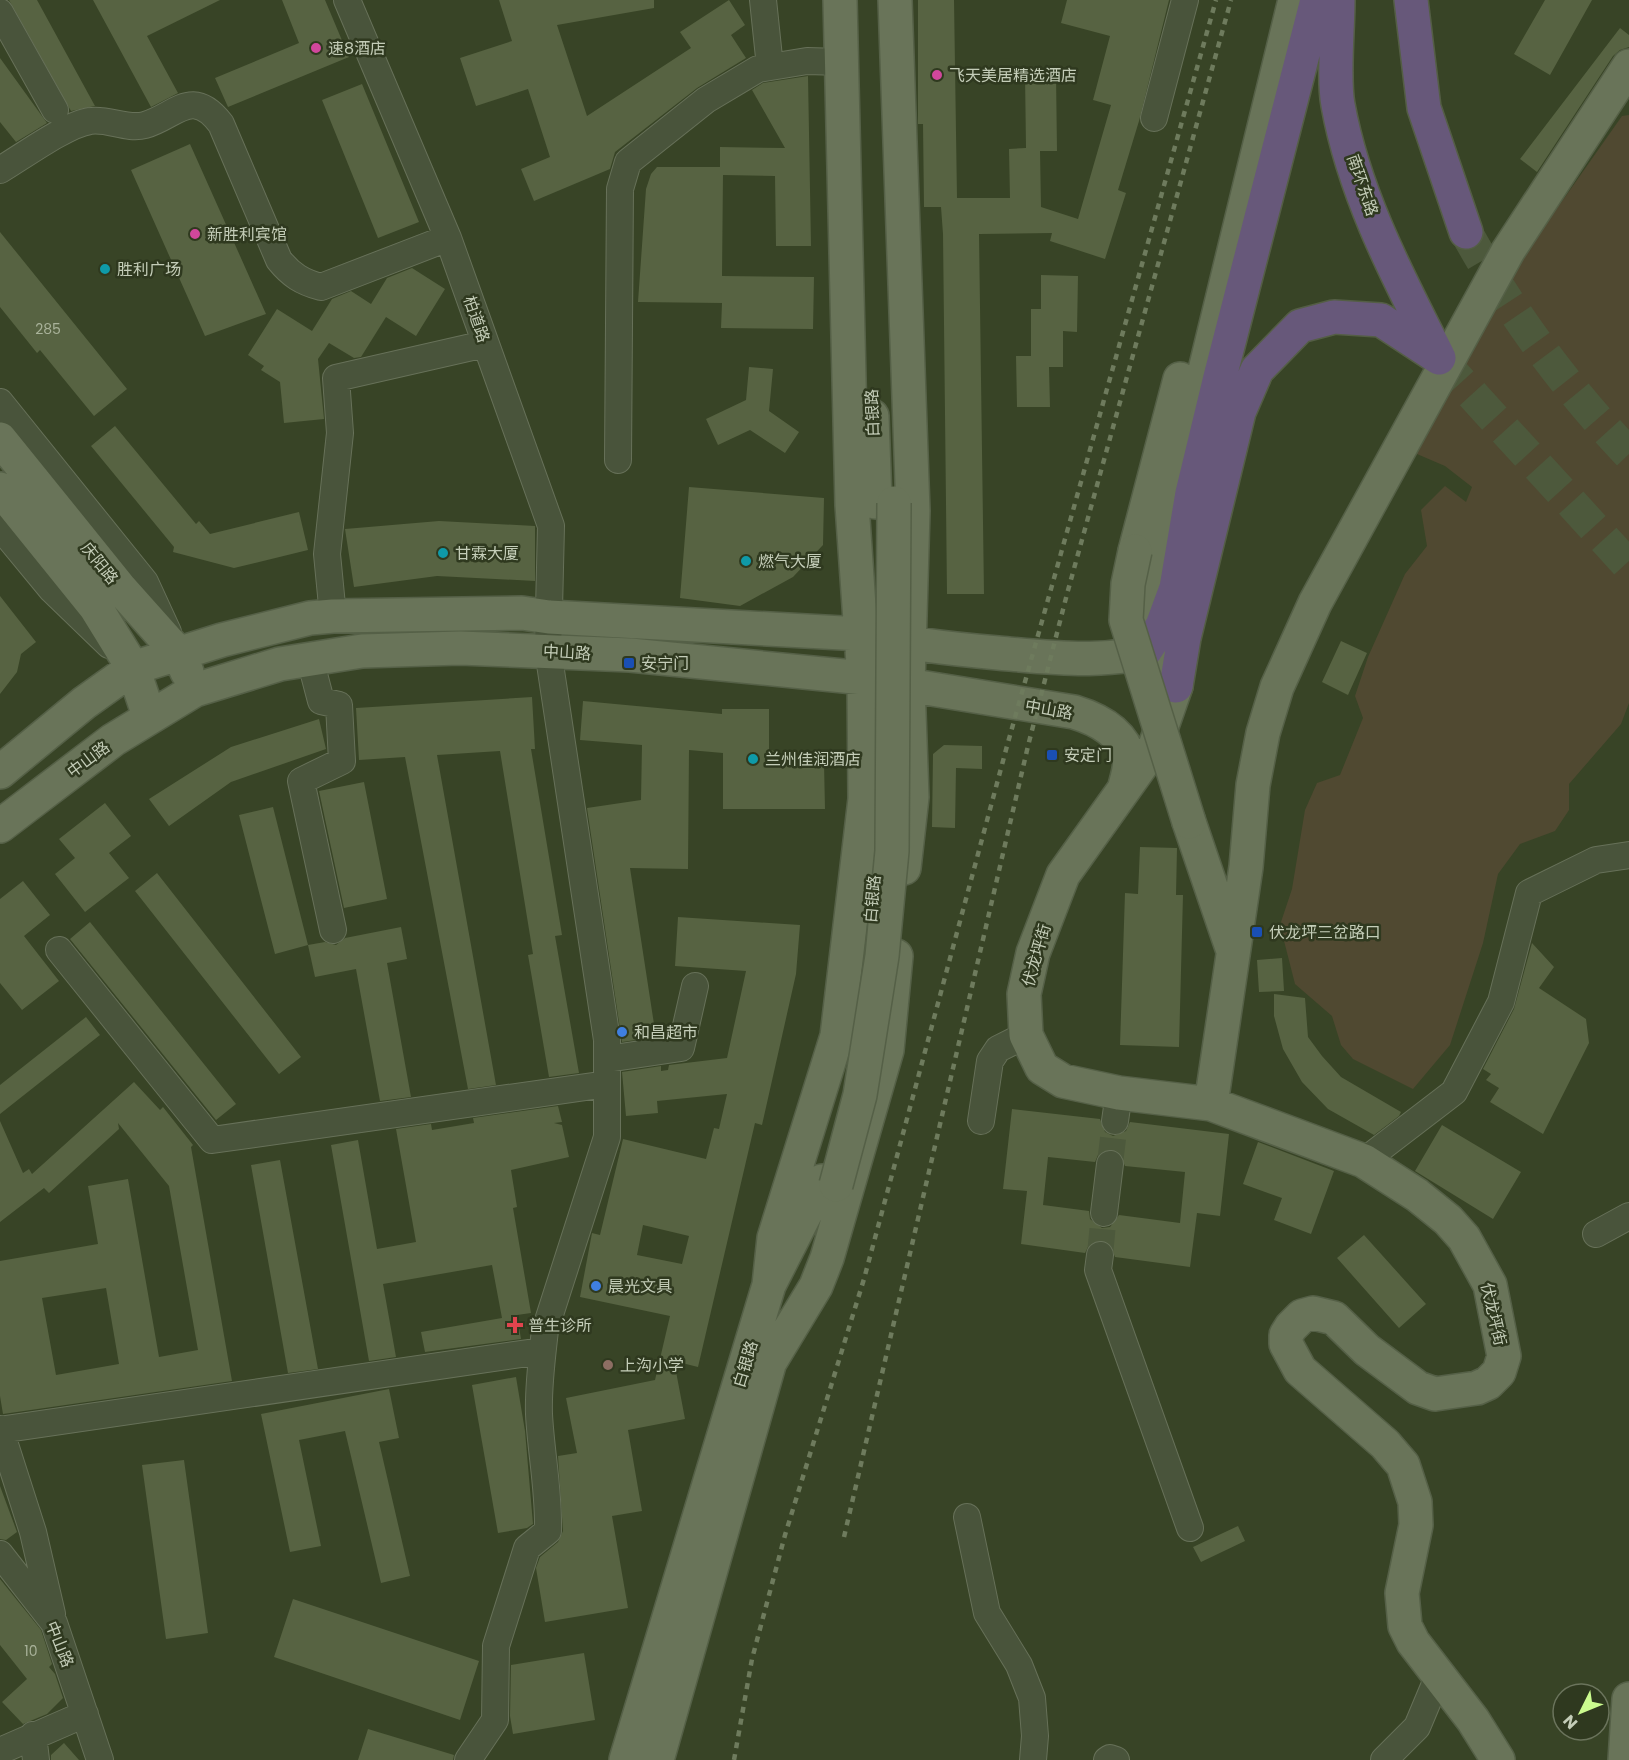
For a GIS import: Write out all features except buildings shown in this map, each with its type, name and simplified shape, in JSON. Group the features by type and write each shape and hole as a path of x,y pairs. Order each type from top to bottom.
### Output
{"highway":[{"path":"1143,654 1162,626 1176,588 1192,493 1317,0"},
{"name":"南环东路","path":"1176,686 1184,638 1239,412 1257,370 1300,326 1334,317 1381,320 1439,358 1392,264 1357,173 1338,104 1338,0"},
{"path":"1411,2 1424,108 1466,232"}],"main road":[{"path":"769,1285 774,1238 837,1036 865,799 864,678 852,505 840,0"},
{"name":"白银路","path":"626,1760 769,1285 829,1183 868,954 877,850 875,502 857,0"},
{"name":"白银路","path":"657,1760 781,1324 862,1083 882,956 891,851 894,503 876,0"},
{"path":"770,1362 816,1286 827,1258 887,1050 912,797 908,685 913,511 895,0"},
{"path":"1234,956 1189,822 1126,620 1128,584 1208,270 1219,215 1250,110 1289,0"},
{"path":"1143,654 1143,625 1295,0"},
{"path":"1211,1104 1246,867 1253,785 1263,734 1276,687 1321,592 1508,251 1629,66"},
{"name":"庆阳路","path":"0,439 121,589 179,654 195,690"},
{"name":"庆阳路","path":"0,489 96,608 133,668 150,716"},
{"name":"中山路","path":"0,772 84,703 133,668 265,628 333,616 522,613 549,617 861,634 909,645 1063,659 1143,654 1167,646 1174,653 1176,686"},
{"name":"中山路","path":"0,826 150,716 195,690 280,664 362,651 460,648 630,655 864,678 908,685 1093,718 1109,728 1126,751 1130,760 1125,786"},
{"name":"伏龙坪街","path":"1176,686 1155,746 1125,786 1064,875 1059,886 1033,953 1024,994 1026,1035 1042,1068 1063,1081 1117,1107 1211,1104 1364,1161 1418,1195 1448,1220 1464,1239 1490,1284 1504,1356 1499,1372 1488,1383 1477,1388 1435,1394 1418,1388 1367,1350 1334,1318 1313,1313 1302,1316 1286,1335 1286,1344 1300,1370 1385,1444 1403,1465 1415,1502 1416,1525 1402,1593 1402,1612 1413,1642 1491,1753"},
{"path":"1625,1760 1629,1699"}],"street":[{"name":"柏道路","path":"347,0 448,238 551,526 548,651 598,974 607,1059 607,1137 545,1330 542,1351 539,1414 548,1496 548,1531 527,1548 496,1646 495,1720 468,1760"},
{"path":"763,0 770,67"},
{"path":"1154,118 1185,0"},
{"path":"0,12 55,110"},
{"path":"618,460 620,189 628,162 706,100 758,69 807,61 841,62"},
{"path":"0,170 87,121 104,120 144,125 181,106 193,105 214,115 221,124 279,260 290,273 304,282 321,287 448,238"},
{"path":"333,616 327,554 340,433 336,378 485,344"},
{"path":"0,402 145,582 179,654"},
{"path":"0,527 52,590 133,668"},
{"path":"310,659 321,701 339,705 342,761 301,781 333,930"},
{"path":"1364,1161 1454,1092 1501,1002 1529,892 1596,860 1629,855"},
{"path":"59,950 212,1140 607,1084"},
{"path":"607,1059 681,1048 695,986"},
{"path":"981,1121 990,1060 998,1049 1026,1035"},
{"path":"1104,1213 1110,1164"},
{"path":"1596,1234 1629,1216"},
{"path":"1100,1255 1098,1270 1190,1528"},
{"path":"54,1623 33,1533 0,1429 542,1351"},
{"path":"967,1517 987,1613 1019,1665 1032,1698 1036,1759"},
{"name":"中山路","path":"0,1554 54,1623 100,1760"},
{"path":"1384,1760 1417,1726 1438,1677"},
{"path":"0,1751 85,1714"},
{"path":"33,1735 36,1760"},
{"path":"1107,1760 1110,1758 1116,1760"}],"shaded area":[{"path":"1629,115 1629,703 1621,724 1569,784 1569,810 1555,831 1520,844 1498,874 1483,943 1450,1045 1413,1089 1353,1059 1341,1045 1332,1016 1295,984 1280,925 1292,889 1305,810 1317,783 1340,775 1363,718 1355,696 1368,657 1405,574 1427,546 1421,510 1445,486 1466,502 1472,487 1445,466 1410,451 1510,275 1622,116"}],"tunnel":[{"path":"1466,232 1501,291 1540,348 1583,403 1629,454"},
{"path":"1439,358 1629,566"},
{"path":"1110,1164 1115,1121"},
{"path":"1100,1255 1104,1213"}],"railway":[{"path":"734,1760 752,1659 785,1535 864,1279 1007,746 1216,0"},
{"path":"844,1537 1028,746 1067,594 1231,0"}],"place":[{"name":"速8酒店","path":"316,48"},
{"name":"飞天美居精选酒店","path":"937,75"},
{"name":"新胜利宾馆","path":"195,234"},
{"name":"胜利广场","path":"105,269"},
{"name":"甘霖大厦","path":"443,553"},
{"name":"燃气大厦","path":"746,561"},
{"name":"安宁门","path":"629,663"},
{"name":"安定门","path":"1052,755"},
{"name":"兰州佳润酒店","path":"753,759"},
{"name":"伏龙坪三岔路口","path":"1257,932"},
{"name":"和昌超市","path":"622,1032"},
{"name":"晨光文具","path":"596,1286"},
{"name":"普生诊所","path":"515,1325"},
{"name":"上沟小学","path":"608,1365"}]}
